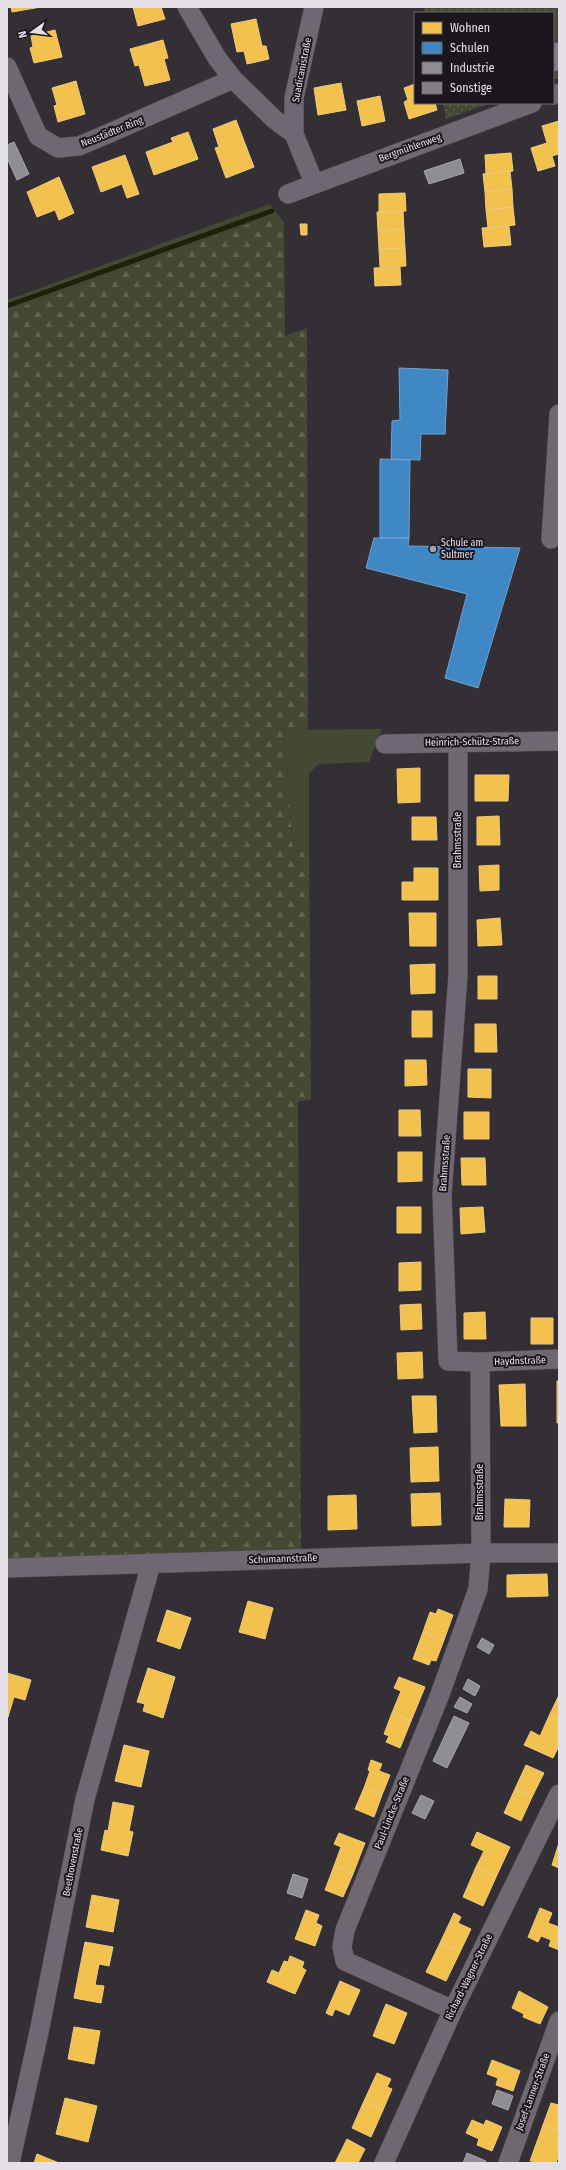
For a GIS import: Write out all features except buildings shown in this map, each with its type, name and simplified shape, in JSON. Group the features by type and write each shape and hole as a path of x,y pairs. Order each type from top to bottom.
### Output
{"street":[{"path":"187,7 212,52 233,79 274,119 294,134 314,183"},
{"name":"Suadicanistraße","path":"294,134 294,98 314,7"},
{"name":"Neustädter Ring","path":"7,67 38,136 58,148 79,146 233,79"},
{"name":"Bergmühlenweg","path":"288,194 314,183 529,104"},
{"path":"551,539 559,414"},
{"name":"Heinrich-Schütz-Straße","path":"385,744 559,741"},
{"name":"Brahmsstraße","path":"458,743 458,975 442,1194 448,1361 480,1362 481,1553"},
{"name":"Haydnstraße","path":"480,1362 559,1359"},
{"name":"Schumannstraße","path":"7,1568 481,1553 559,1553"},
{"name":"Paul-Lincke-Straße","path":"453,2010 345,1961 342,1947 345,1930 439,1697 478,1589 481,1553"},
{"name":"Beethovenstraße","path":"10,2163 41,2024 85,1799 151,1564"},
{"name":"Richard-Wagner-Straße","path":"384,2163 453,2010 558,1796"},
{"name":"Josef-Lanner-Straße","path":"508,2163 559,2021"}],"green space":[{"path":"424,7 559,7 559,78 554,80 554,12 425,12"},
{"path":"443,104 487,104 446,119"},
{"path":"270,204 284,222 265,218 7,312 7,300"},
{"path":"265,218 284,222 285,336 307,328 308,730 284,731 293,850 309,851 311,1100 298,1101 301,1550 7,1574 7,312"},
{"path":"382,729 369,762 319,764 309,773 309,851 293,850 284,730"}],"waterway":[{"path":"7,306 272,211"}],"place":[{"name":"Schule am Sultmer","path":"433,549"}]}
